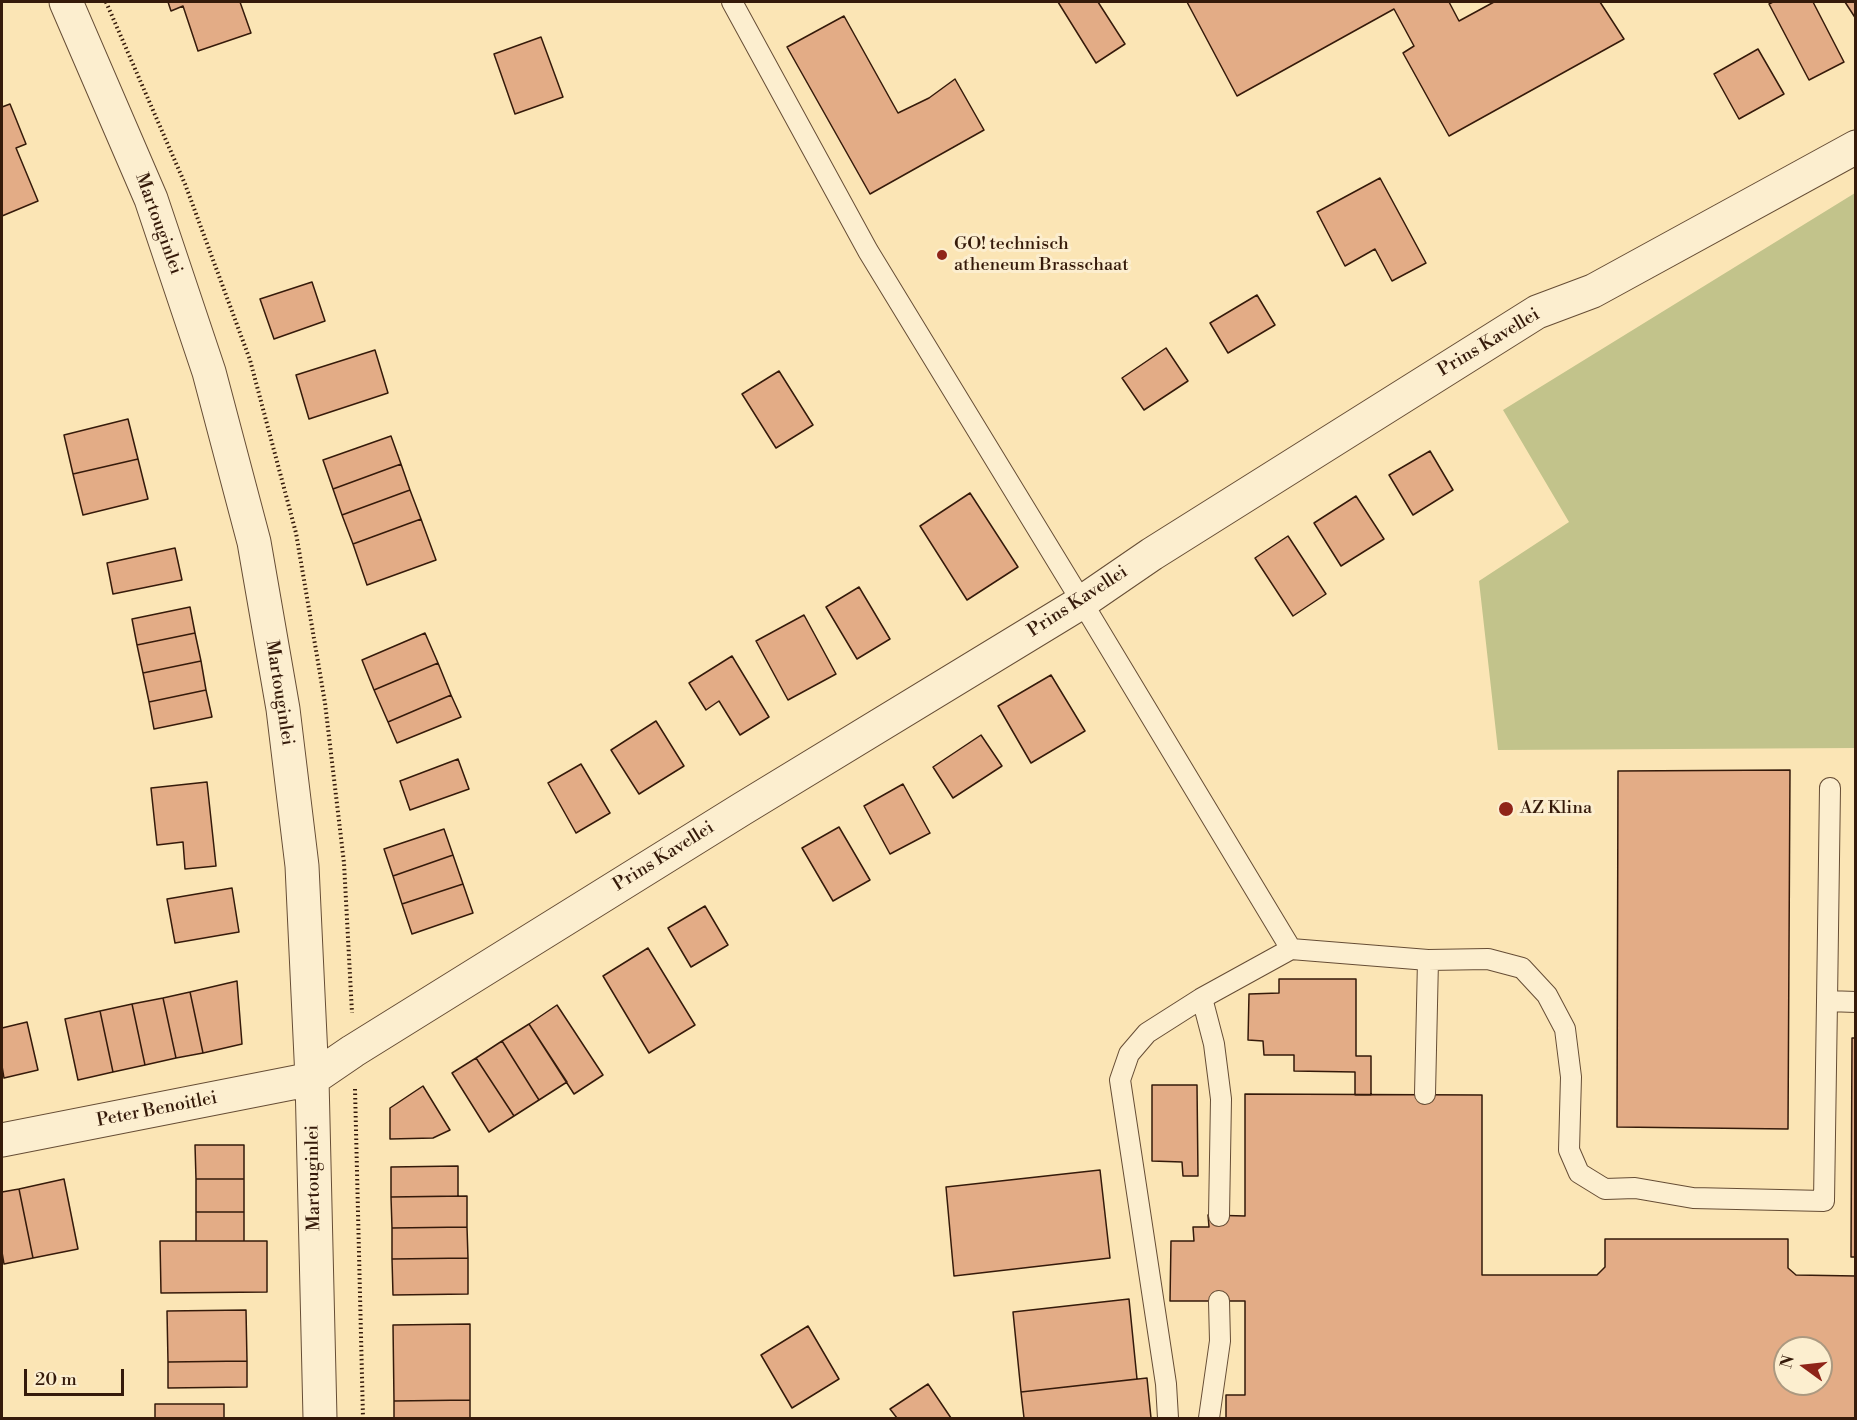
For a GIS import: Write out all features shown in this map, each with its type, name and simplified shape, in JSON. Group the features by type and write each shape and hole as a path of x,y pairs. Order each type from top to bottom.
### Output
{"street":[{"name":"Martouginlei","path":"66,2 151,199 209,372 254,542 283,709 302,866 312,1079 320,1419"},
{"name":"Prins Kavellei","path":"312,1079 353,1051 732,815 1083,602 1152,554 1537,312 1593,291 1856,147"},
{"name":"Peter Benoitlei","path":"2,1140 312,1079"}],"lane":[{"path":"732,2 868,251 1083,602 1291,950"},
{"path":"1168,1419 1166,1384 1120,1080 1129,1054 1147,1033 1202,998 1291,950 1428,960 1488,958 1522,968 1547,995 1565,1029 1571,1077 1569,1150 1579,1173 1605,1189 1635,1188 1693,1198 1824,1201 1830,788"},
{"path":"1425,1094 1428,960"},
{"path":"1202,998 1214,1044 1221,1099 1219,1215"},
{"path":"1827,1001 1856,1002"},
{"path":"1209,1419 1220,1341 1219,1301"}],"green space":[{"path":"1855,193 1855,748 1498,750 1479,581 1569,522 1503,410"}],"building":[{"path":"168,2 240,2 251,33 198,51 183,6 171,11"},
{"path":"1058,2 1098,2 1125,44 1096,63"},
{"path":"1187,2 1449,2 1459,21 1494,2 1600,2 1624,39 1449,136 1403,53 1414,46 1394,9 1237,96"},
{"path":"1773,2 1813,2 1844,62 1809,80 1769,4"},
{"path":"1845,2 1856,2 1856,19"},
{"path":"844,16 898,113 929,98 955,79 984,130 870,194 787,47"},
{"path":"541,37 563,97 515,114 494,54"},
{"path":"1758,49 1784,94 1739,119 1714,74"},
{"path":"10,104 26,144 16,148 38,201 2,216 2,107"},
{"path":"1380,178 1426,263 1392,281 1375,249 1345,266 1317,212"},
{"path":"312,282 325,321 274,339 260,299"},
{"path":"1257,295 1275,325 1228,353 1210,323"},
{"path":"1166,348 1188,381 1144,410 1122,378"},
{"path":"375,350 388,393 309,419 296,375"},
{"path":"779,371 813,425 776,448 742,394"},
{"path":"128,419 138,459 73,474 64,435"},
{"path":"391,436 401,464 333,489 323,460"},
{"path":"1430,451 1453,490 1413,515 1389,475"},
{"path":"138,459 148,499 83,515 73,474"},
{"path":"401,464 410,490 342,515 333,489"},
{"path":"410,490 421,519 353,544 342,515"},
{"path":"970,493 1018,567 967,600 920,526"},
{"path":"1356,496 1384,539 1341,566 1314,523"},
{"path":"421,519 436,560 367,585 353,544"},
{"path":"1288,536 1326,594 1293,616 1255,558"},
{"path":"175,548 182,580 113,594 107,563"},
{"path":"859,587 890,639 857,659 826,607"},
{"path":"190,607 195,633 137,645 132,619"},
{"path":"804,615 836,674 788,700 756,641"},
{"path":"195,633 201,661 143,673 137,645"},
{"path":"425,633 438,663 374,690 362,660"},
{"path":"732,656 769,717 740,735 719,701 706,710 689,683"},
{"path":"201,661 206,690 149,702 143,673"},
{"path":"438,663 451,695 388,722 374,690"},
{"path":"1051,675 1085,731 1031,763 998,706"},
{"path":"206,690 212,717 154,729 149,702"},
{"path":"451,695 461,717 397,743 388,722"},
{"path":"656,721 684,766 639,794 611,750"},
{"path":"981,735 1002,766 953,798 933,767"},
{"path":"458,759 469,789 410,810 400,781"},
{"path":"581,764 610,813 576,833 548,783"},
{"path":"1790,770 1788,1129 1617,1127 1618,771"},
{"path":"207,782 216,866 185,869 183,842 157,845 151,788"},
{"path":"903,784 930,833 890,854 864,806"},
{"path":"839,827 870,880 833,901 802,848"},
{"path":"444,829 453,855 393,876 384,849"},
{"path":"453,855 463,884 402,904 393,876"},
{"path":"463,884 473,913 412,934 402,904"},
{"path":"232,888 239,932 175,943 167,899"},
{"path":"705,906 728,945 691,967 668,928"},
{"path":"648,948 695,1025 649,1053 603,976"},
{"path":"1279,979 1356,979 1356,1056 1371,1056 1371,1095 1355,1095 1355,1072 1294,1071 1294,1055 1264,1055 1263,1041 1248,1040 1249,994 1279,993"},
{"path":"237,981 242,1044 203,1053 190,992"},
{"path":"190,992 203,1053 176,1058 163,998"},
{"path":"163,998 176,1058 145,1065 132,1004"},
{"path":"132,1004 145,1065 113,1072 100,1011"},
{"path":"557,1005 603,1075 574,1094 529,1024"},
{"path":"100,1011 113,1072 78,1080 65,1019"},
{"path":"27,1022 38,1070 4,1078 2,1028"},
{"path":"529,1024 567,1082 539,1100 502,1041"},
{"path":"1852,1038 1856,1038 1856,1257 1851,1257"},
{"path":"502,1041 539,1100 514,1116 476,1058"},
{"path":"476,1058 514,1116 489,1132 452,1073"},
{"path":"1152,1085 1197,1085 1198,1176 1183,1176 1182,1162 1152,1161"},
{"path":"423,1086 450,1130 433,1138 390,1139 390,1108"},
{"path":"1245,1094 1482,1095 1482,1275 1597,1275 1605,1267 1605,1239 1788,1239 1788,1268 1796,1275 1856,1276 1856,1418 1226,1418 1226,1395 1245,1395 1245,1301 1170,1301 1171,1241 1194,1241 1193,1227 1209,1227 1208,1215 1245,1216"},
{"path":"195,1145 244,1145 244,1179 196,1179"},
{"path":"458,1166 458,1196 391,1197 391,1167"},
{"path":"1100,1170 1110,1258 954,1276 946,1187"},
{"path":"64,1179 78,1249 33,1258 19,1189"},
{"path":"196,1179 244,1179 244,1212 196,1212"},
{"path":"19,1189 33,1258 4,1264 2,1192"},
{"path":"467,1196 467,1227 392,1228 391,1197"},
{"path":"196,1212 244,1212 244,1241 196,1241"},
{"path":"467,1227 468,1258 392,1259 392,1228"},
{"path":"160,1241 267,1241 267,1292 161,1293"},
{"path":"468,1258 468,1294 393,1295 392,1259"},
{"path":"1129,1299 1137,1379 1021,1392 1013,1312"},
{"path":"246,1310 247,1361 168,1362 167,1311"},
{"path":"470,1324 470,1400 394,1401 393,1325"},
{"path":"808,1326 839,1379 792,1408 761,1355"},
{"path":"247,1361 247,1387 168,1388 168,1362"},
{"path":"1147,1378 1151,1418 1024,1418 1021,1392"},
{"path":"928,1384 951,1418 897,1418 890,1409"},
{"path":"470,1400 470,1418 394,1418 394,1401"},
{"path":"155,1404 224,1404 224,1418 155,1418"}],"place":[{"name":"GO! technisch atheneum Brasschaat","path":"942,255"},
{"name":"AZ Klina","path":"1506,809"}]}
